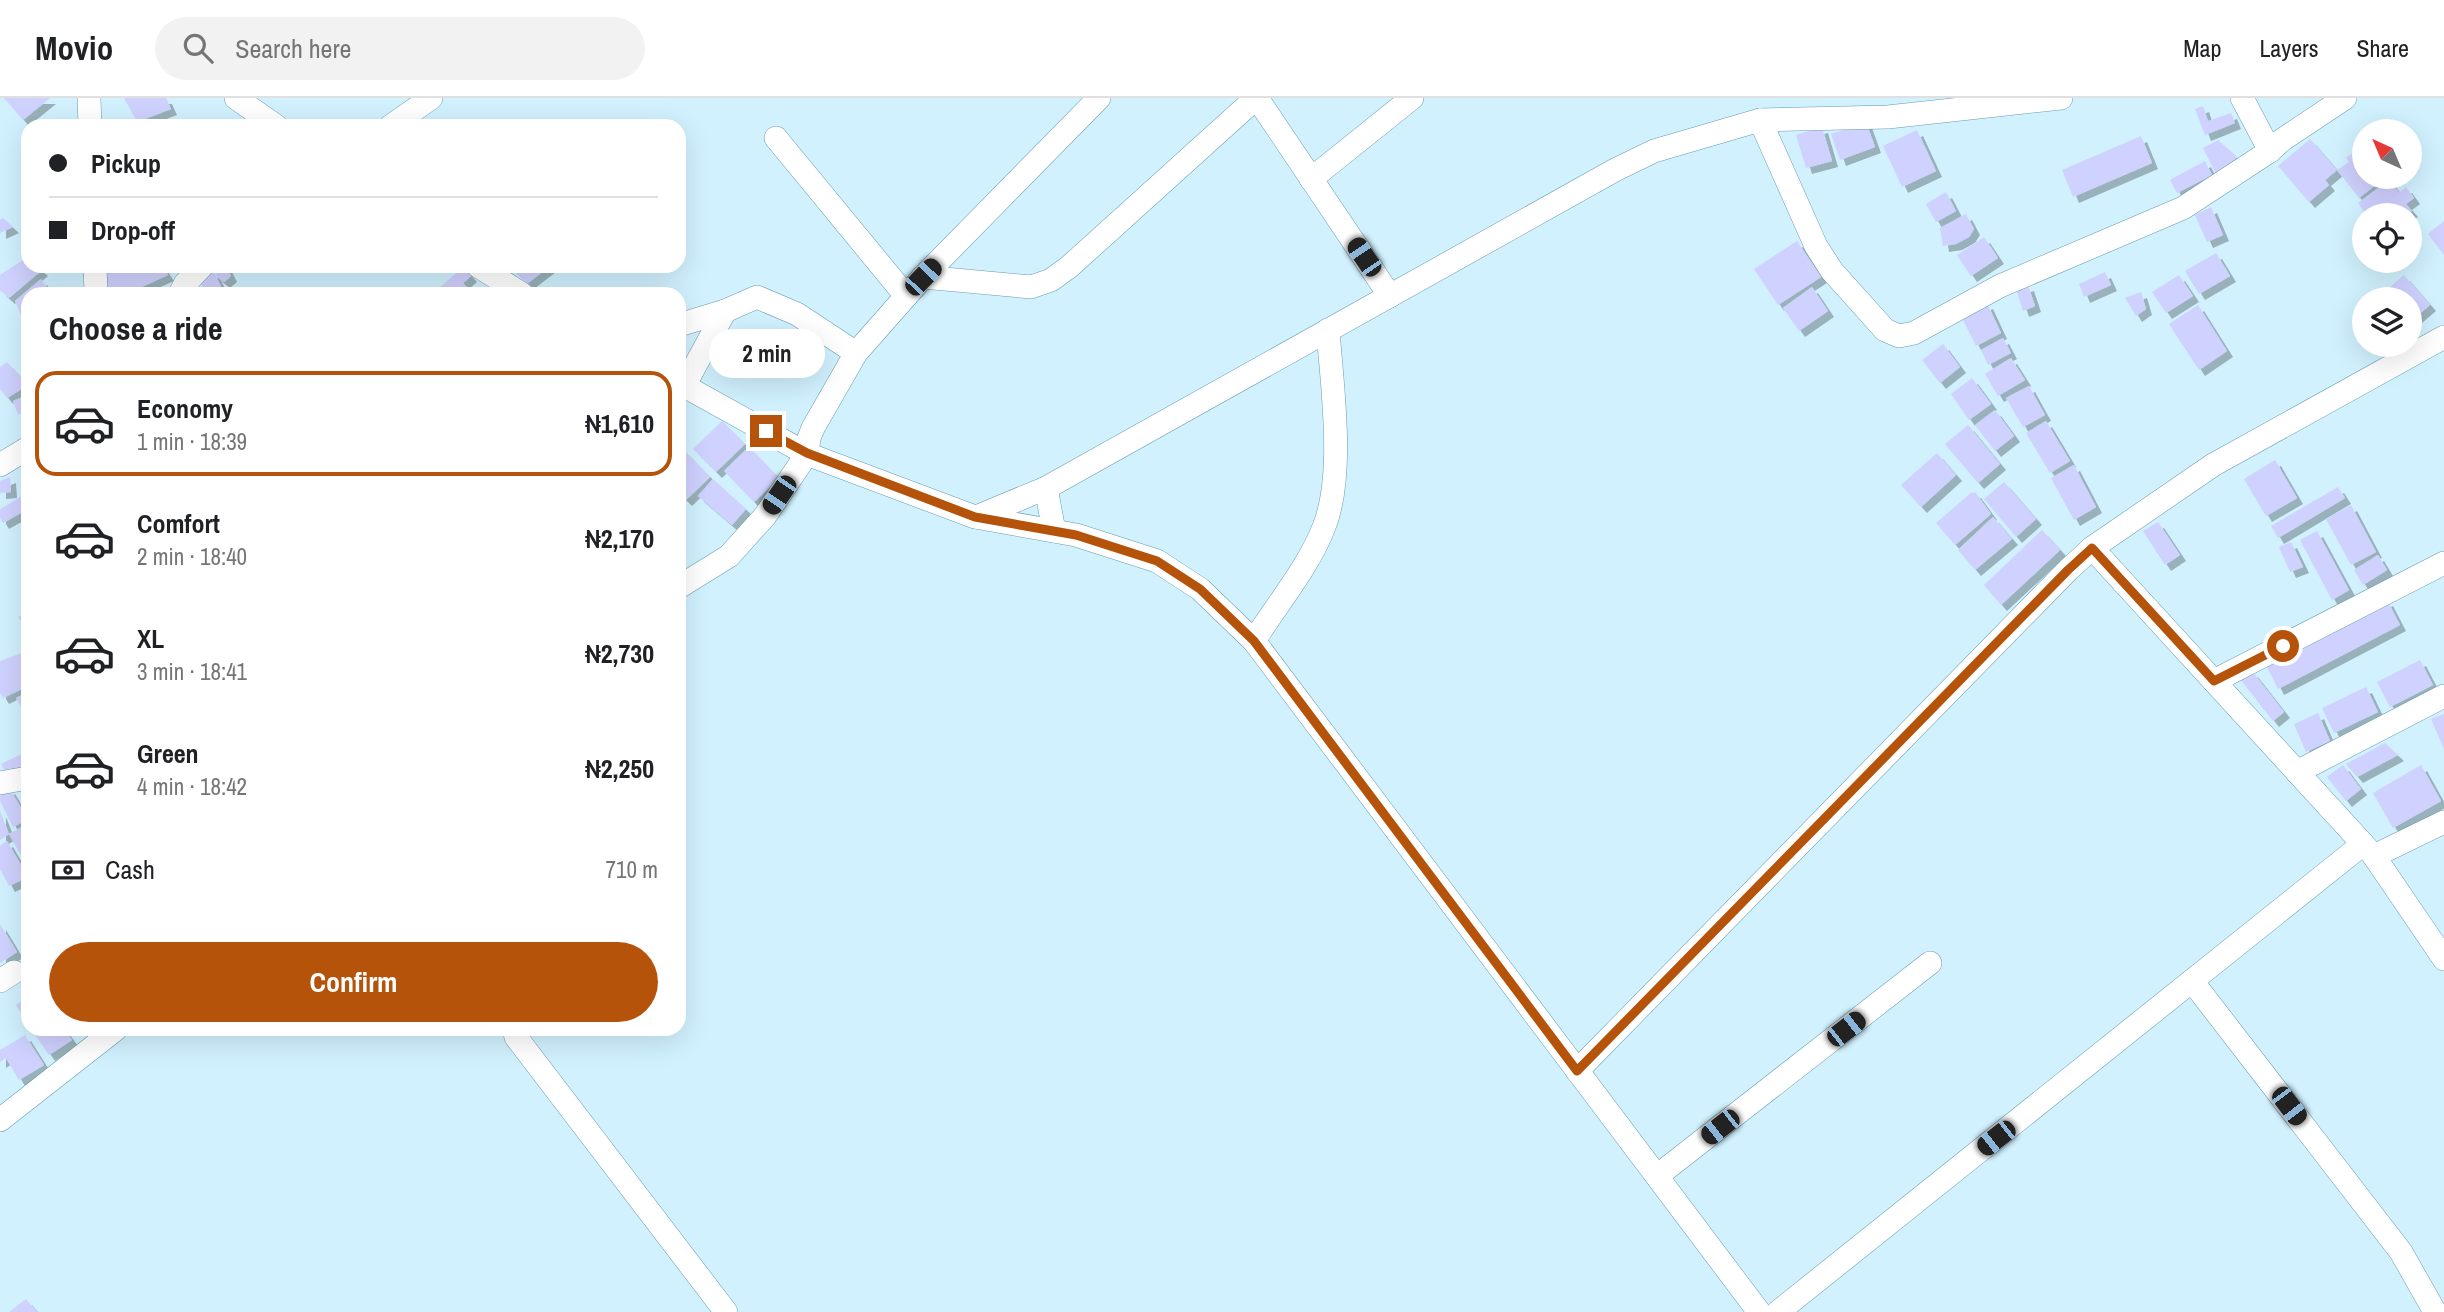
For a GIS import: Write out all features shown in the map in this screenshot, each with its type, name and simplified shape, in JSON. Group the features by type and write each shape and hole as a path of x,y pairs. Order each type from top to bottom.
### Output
{"street":[{"path":"89,98 90,119"},
{"path":"236,98 266,119"},
{"path":"401,119 431,98"},
{"path":"686,583 729,556 765,516 807,453 813,428 856,353 923,277 1099,98"},
{"path":"923,277 1031,287 1051,280 1069,267 1257,98 1390,296"},
{"path":"1311,179 1412,98"},
{"path":"1836,117 1856,98"},
{"path":"975,517 1046,488 1615,170 1654,151 1759,120 1888,117 2062,98"},
{"path":"2242,98 2270,151"},
{"path":"1759,120 1816,246 1832,271 1885,330 1899,336 1914,333 2024,275 2183,208 2345,98"},
{"path":"776,138 906,296"},
{"path":"184,287 195,273"},
{"path":"489,273 511,287"},
{"path":"686,323 725,311 757,297 797,314 856,353"},
{"path":"686,377 725,311"},
{"path":"1254,641 1311,554 1325,526 1333,493 1336,460 1328,330"},
{"path":"1577,1071 2092,548 2213,465 2444,337"},
{"path":"686,386 807,453 975,517 1076,535 1157,561 1200,589 1254,641 1759,1312"},
{"path":"0,466 21,452"},
{"path":"1046,488 1054,531"},
{"path":"2092,548 2369,850 2444,959"},
{"path":"2214,681 2444,563"},
{"path":"2297,772 2444,696"},
{"path":"0,783 21,779"},
{"path":"1778,1312 2192,981 2369,850 2444,821"},
{"path":"1657,1176 1930,963"},
{"path":"2192,981 2402,1252 2435,1312"},
{"path":"0,1120 108,1036"},
{"path":"516,1036 726,1312"}],"building":[{"path":"4,98 50,98 24,119"},
{"path":"124,98 166,98 171,109 145,119 135,119"},
{"path":"2203,106 2208,121 2231,113 2235,123 2205,135 2195,109"},
{"path":"1866,122 1875,147 1840,160 1831,134"},
{"path":"1822,127 1832,161 1806,168 1796,135"},
{"path":"1917,130 1936,171 1902,187 1883,146"},
{"path":"2141,136 2152,163 2073,197 2062,170"},
{"path":"2310,139 2337,170 2325,180 2329,185 2309,202 2278,166"},
{"path":"2218,140 2237,157 2218,178 2203,148"},
{"path":"2352,153 2352,189 2371,189 2359,198 2337,170 2349,162 2346,158"},
{"path":"2205,161 2212,175 2177,193 2170,180"},
{"path":"2377,189 2396,189 2399,193 2407,189 2414,198 2407,203 2358,203"},
{"path":"1946,192 1956,211 1936,222 1926,204"},
{"path":"2211,207 2223,235 2207,242 2195,215"},
{"path":"1966,214 1974,229 1969,237 1956,244 1943,246 1940,228"},
{"path":"3,218 13,227 0,233 0,220"},
{"path":"2444,221 2444,255 2428,234"},
{"path":"1984,237 1998,258 1971,276 1957,255"},
{"path":"1797,241 1821,277 1778,305 1754,269"},
{"path":"2216,253 2230,276 2199,294 2185,271"},
{"path":"21,261 21,273 38,273 9,298 0,290 0,275"},
{"path":"2105,272 2111,285 2084,297 2079,284"},
{"path":"210,273 214,273 221,287 203,287 201,284"},
{"path":"230,273 231,276 224,282 215,275"},
{"path":"456,273 468,273 471,276 463,283 466,287 440,287"},
{"path":"517,273 541,273 528,283"},
{"path":"101,275 168,275 141,287 107,287"},
{"path":"2179,275 2193,296 2166,313 2152,292"},
{"path":"2404,275 2414,287 2390,287"},
{"path":"41,279 46,287 32,287"},
{"path":"2028,285 2035,306 2023,311 2016,289"},
{"path":"1812,287 1828,311 1799,331 1783,308"},
{"path":"2141,292 2146,309 2136,316 2125,298"},
{"path":"21,296 21,315 15,301"},
{"path":"2422,296 2430,305 2422,312"},
{"path":"1987,303 2001,333 1976,346 1961,316"},
{"path":"2198,305 2227,351 2199,370 2169,324"},
{"path":"2003,338 2011,353 1988,365 1981,350"},
{"path":"1943,344 1960,367 1940,383 1922,360"},
{"path":"2011,358 2025,380 1998,396 1985,374"},
{"path":"7,362 21,377 21,389 7,398 0,389 0,367"},
{"path":"1972,378 1991,404 1969,420 1951,394"},
{"path":"2029,386 2045,415 2023,427 2006,398"},
{"path":"21,398 21,414 18,415 13,401"},
{"path":"1995,410 2014,436 1995,451 1975,425"},
{"path":"722,421 745,444 716,472 693,449"},
{"path":"2046,421 2070,461 2050,473 2026,433"},
{"path":"1968,425 2000,464 1978,483 1945,444"},
{"path":"749,447 779,478 754,502 724,471"},
{"path":"686,452 710,477 686,500"},
{"path":"1937,453 1956,475 1921,507 1901,485"},
{"path":"2275,460 2297,498 2266,516 2244,479"},
{"path":"2074,465 2096,507 2074,520 2051,478"},
{"path":"10,477 11,492 0,493 0,481"},
{"path":"713,479 746,509 732,525 698,496"},
{"path":"2004,482 2036,519 2016,537 1984,499"},
{"path":"2338,487 2345,498 2278,538 2271,526"},
{"path":"1975,492 1991,514 1955,545 1936,523"},
{"path":"21,497 21,513 3,523 0,509"},
{"path":"2351,505 2376,552 2351,565 2326,519"},
{"path":"1993,517 2012,539 1975,570 1958,550"},
{"path":"2158,522 2180,555 2165,565 2143,531"},
{"path":"2042,530 2060,550 2001,605 1984,585"},
{"path":"2317,531 2349,590 2332,600 2300,540"},
{"path":"2291,542 2303,567 2290,572 2279,547"},
{"path":"2378,555 2387,570 2363,585 2354,570"},
{"path":"2387,600 2400,625 2278,689 2266,665"},
{"path":"21,653 21,689 3,698 0,693 0,661"},
{"path":"2420,660 2433,685 2390,707 2377,682"},
{"path":"2252,671 2284,712 2273,721 2241,680"},
{"path":"2366,687 2378,712 2334,733 2322,708"},
{"path":"2318,713 2330,741 2306,752 2294,724"},
{"path":"2444,714 2444,749 2431,719"},
{"path":"2385,743 2398,755 2357,777 2346,764"},
{"path":"21,754 21,772 6,774 1,764"},
{"path":"2343,765 2361,789 2346,801 2327,777"},
{"path":"2421,765 2441,801 2393,828 2373,793"},
{"path":"9,788 21,808 21,823 13,827 0,801 0,795"},
{"path":"0,811 9,834 0,840"},
{"path":"21,828 21,855 9,834"},
{"path":"7,841 21,865 21,880 9,886 0,869 0,846"},
{"path":"0,924 17,952 0,963"},
{"path":"26,1036 44,1065 19,1080 6,1058 0,1062 0,1050"},
{"path":"36,1036 69,1036 72,1040 49,1055"},
{"path":"26,1299 37,1312 9,1312"}],"route":[{"path":"766,431 807,453 975,517 1076,535 1157,561 1200,589 1254,641 1577,1071 2092,548 2214,681 2283,646"}]}
